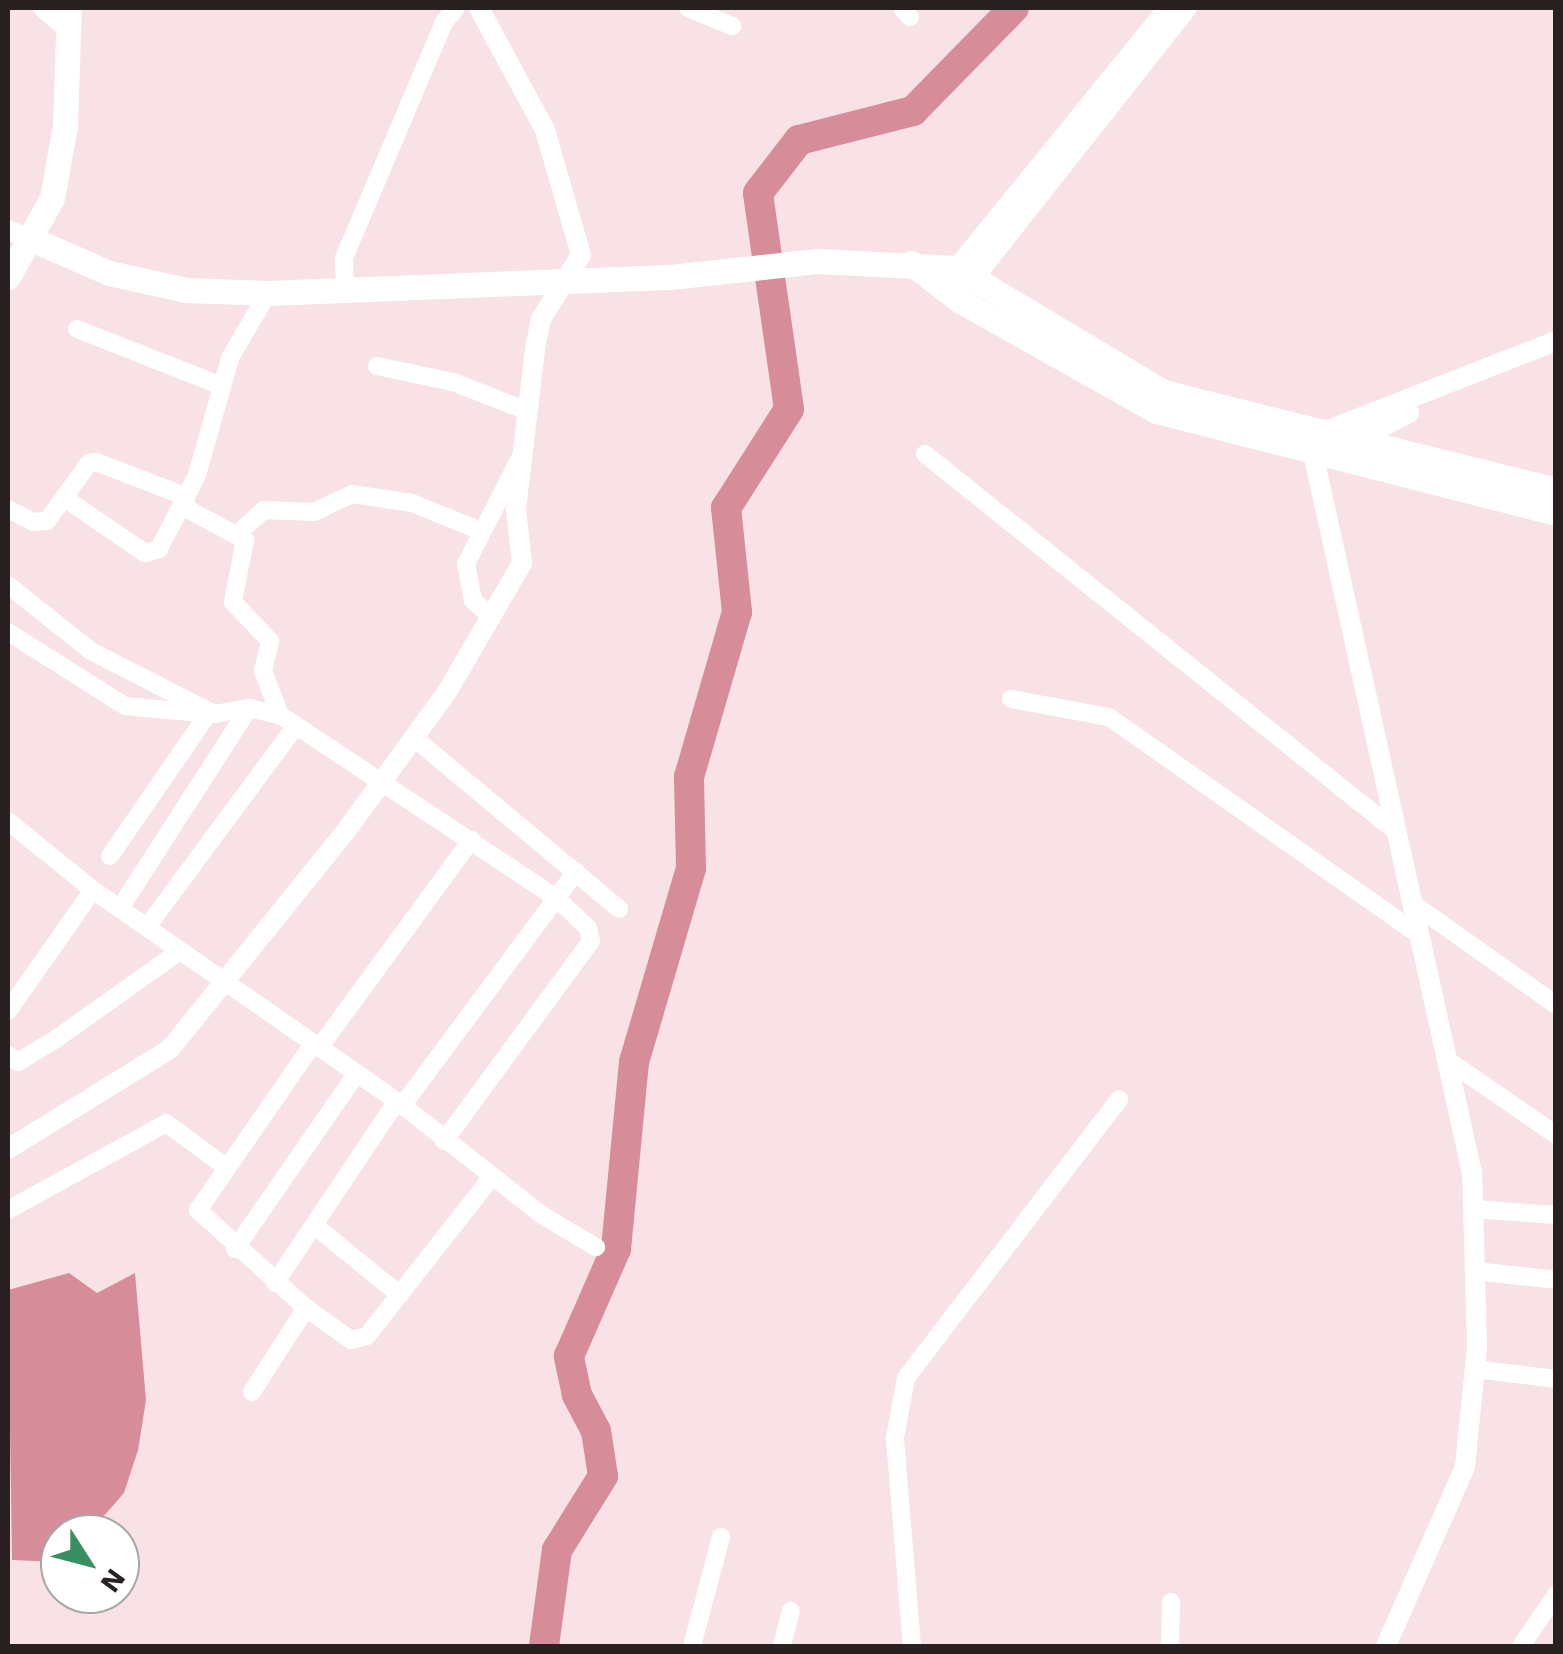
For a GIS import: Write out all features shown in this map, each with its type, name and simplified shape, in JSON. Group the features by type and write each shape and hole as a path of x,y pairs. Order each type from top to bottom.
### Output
{"main road":[{"path":"8,278 18,234 55,180 64,126 68,18"},
{"path":"18,234 109,274 186,290 268,293 563,284 818,261 909,261 957,284 1156,411 1556,490"},
{"path":"1331,444 1556,514"}],"street":[{"path":"42,8 68,18"},
{"path":"345,288 344,258 444,22 456,8"},
{"path":"8,1149 170,1049 414,738 522,562 520,458 541,319 581,254 545,130 479,8"},
{"path":"688,8 732,26"},
{"path":"957,284 1168,8"},
{"path":"957,284 1187,8"},
{"path":"66,499 151,554 164,544 184,501 237,343 268,293"},
{"path":"77,329 222,386"},
{"path":"1331,444 1556,341"},
{"path":"1331,444 1556,356"},
{"path":"377,366 453,382 525,410"},
{"path":"1331,444 1324,481 1472,1173 1475,1369 1465,1468 1386,1646"},
{"path":"925,454 1398,833"},
{"path":"490,616 466,585 466,564 520,458"},
{"path":"8,508 33,522 47,521 89,463 96,462 184,501 239,533 246,548 233,602 270,642 263,671 280,715"},
{"path":"239,533 264,510 314,512 352,494 412,503 481,531"},
{"path":"8,585 91,651 211,714"},
{"path":"8,632 125,706 144,713 211,714 249,708 280,715 556,897 588,928 591,941 444,1141"},
{"path":"1011,699 1108,716 1419,935"},
{"path":"120,908 249,708"},
{"path":"110,856 211,714"},
{"path":"147,927 296,726"},
{"path":"414,738 619,909"},
{"path":"8,821 93,890 400,1104 491,1178 596,1247"},
{"path":"471,840 198,1210 275,1283 306,1308 358,1340 400,1295 491,1178"},
{"path":"275,1283 400,1104 576,872"},
{"path":"8,1011 93,890"},
{"path":"1412,902 1556,1005"},
{"path":"8,1054 18,1062 56,1040 180,950"},
{"path":"1446,1058 1556,1135"},
{"path":"235,1249 357,1073"},
{"path":"912,1646 895,1438 906,1378 1119,1100"},
{"path":"8,1210 166,1124 227,1168"},
{"path":"1472,1209 1556,1215"},
{"path":"315,1226 400,1295"},
{"path":"1475,1272 1556,1280"},
{"path":"252,1392 306,1308"},
{"path":"1475,1369 1556,1379"},
{"path":"692,1646 721,1538"},
{"path":"1521,1646 1556,1595"},
{"path":"1170,1646 1171,1602"},
{"path":"782,1646 791,1611"}],"shaded area":[{"path":"69,1273 97,1293 135,1273 146,1400 138,1450 124,1493 106,1514 40,1514 40,1561 12,1560 8,1290"}],"waterway":[{"path":"544,1646 557,1550 603,1476 596,1431 577,1395 569,1356 616,1249 634,1062 691,868 689,777 737,612 726,508 789,409 758,193 799,140 913,111 1014,8"}]}
